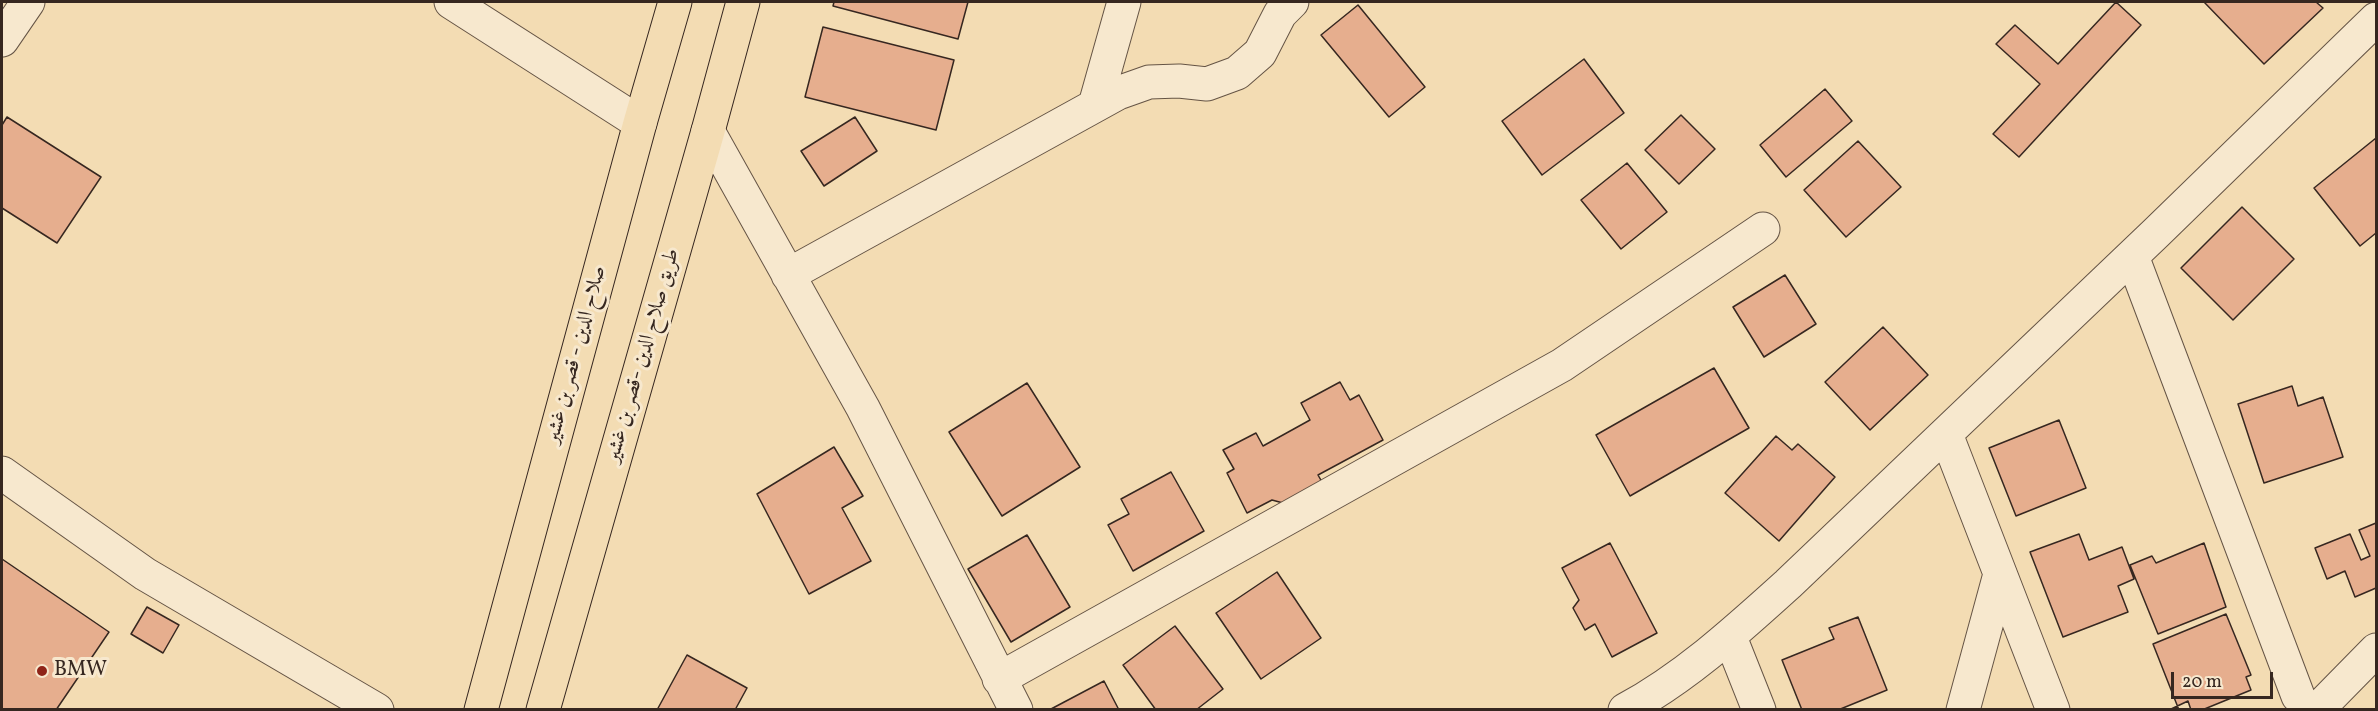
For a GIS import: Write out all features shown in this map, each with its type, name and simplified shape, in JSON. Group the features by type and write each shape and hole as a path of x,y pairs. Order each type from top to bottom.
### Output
{"highway":[{"name":"صلاح الدين - قصر بن غشير","path":"481,710 675,2"},
{"name":"طريق صلاح الدين -قصر بن غشير","path":"543,710 743,2"}],"street":[{"path":"2,40 28,2"},
{"path":"451,2 640,123"},
{"path":"1095,105 1124,2"},
{"path":"788,275 1118,93 1149,82 1179,81 1207,84 1237,74 1260,53 1280,14 1292,2"},
{"path":"1625,710 1657,692 1730,637 1788,585 2376,19"},
{"path":"708,131 863,408 1016,710"},
{"path":"999,679 1562,365 1763,230"},
{"path":"2132,256 2310,701 2376,650"},
{"path":"1946,434 2053,710"},
{"path":"2,473 145,574 376,710"},
{"path":"1963,710 2000,574"},
{"path":"1730,637 1759,710"}],"building":[{"path":"834,2 968,2 958,39 833,6"},
{"path":"2116,2 2141,25 2019,157 1993,134 2040,84 1996,44 2015,25 2058,64"},
{"path":"2204,2 2316,2 2323,8 2264,64"},
{"path":"1358,5 1425,87 1389,117 1321,35"},
{"path":"823,27 954,60 936,130 805,97"},
{"path":"1584,59 1624,113 1542,175 1502,121"},
{"path":"1825,89 1852,121 1786,177 1760,145"},
{"path":"1681,115 1715,149 1679,184 1645,150"},
{"path":"7,117 101,177 57,243 2,208 2,125"},
{"path":"855,117 877,151 824,186 801,151"},
{"path":"2376,138 2376,233 2360,246 2314,188"},
{"path":"1858,141 1901,187 1846,237 1804,190"},
{"path":"1627,163 1667,212 1621,249 1581,200"},
{"path":"2242,207 2294,259 2233,320 2181,268"},
{"path":"1785,275 1816,324 1764,357 1733,307"},
{"path":"1883,327 1928,375 1870,430 1825,382"},
{"path":"1714,368 1749,428 1630,496 1596,435"},
{"path":"1340,382 1350,400 1359,395 1383,440 1318,475 1322,482 1283,503 1272,500 1247,513 1227,473 1234,469 1223,450 1256,433 1263,446 1310,420 1301,403"},
{"path":"1027,383 1080,467 1002,516 949,432"},
{"path":"2292,386 2298,406 2323,397 2343,457 2264,483 2238,404"},
{"path":"2059,420 2086,488 2016,516 1989,448"},
{"path":"1776,436 1792,450 1798,444 1835,477 1779,541 1725,493"},
{"path":"834,447 863,496 842,508 871,561 809,594 757,494"},
{"path":"1171,472 1204,531 1133,571 1108,525 1129,514 1121,499"},
{"path":"2376,523 2376,588 2355,597 2345,571 2327,579 2315,548 2350,534 2361,560 2370,556 2359,530"},
{"path":"2079,534 2089,560 2122,547 2134,579 2118,586 2128,612 2063,637 2030,552"},
{"path":"1027,535 1070,607 1011,642 968,569"},
{"path":"1610,543 1657,633 1612,657 1595,624 1585,630 1573,608 1579,600 1562,568"},
{"path":"2204,543 2226,607 2158,634 2130,565 2152,556 2156,563"},
{"name":"BMW","path":"2,559 109,632 56,710 2,710"},
{"path":"1277,572 1321,638 1261,679 1216,613"},
{"path":"147,607 179,625 163,653 131,634"},
{"path":"2226,614 2251,675 2246,677 2251,690 2202,710 2179,710 2153,644"},
{"path":"1858,617 1887,690 1838,710 1802,710 1782,660 1834,639 1829,628"},
{"path":"1175,626 1223,689 1196,710 1156,710 1123,665"},
{"path":"687,655 747,688 735,710 657,710"},
{"path":"1104,681 1119,710 1051,710 1051,709"},
{"path":"2188,701 2191,710 2169,710"}],"place":[{"name":"BMW","path":"42,671"}]}
